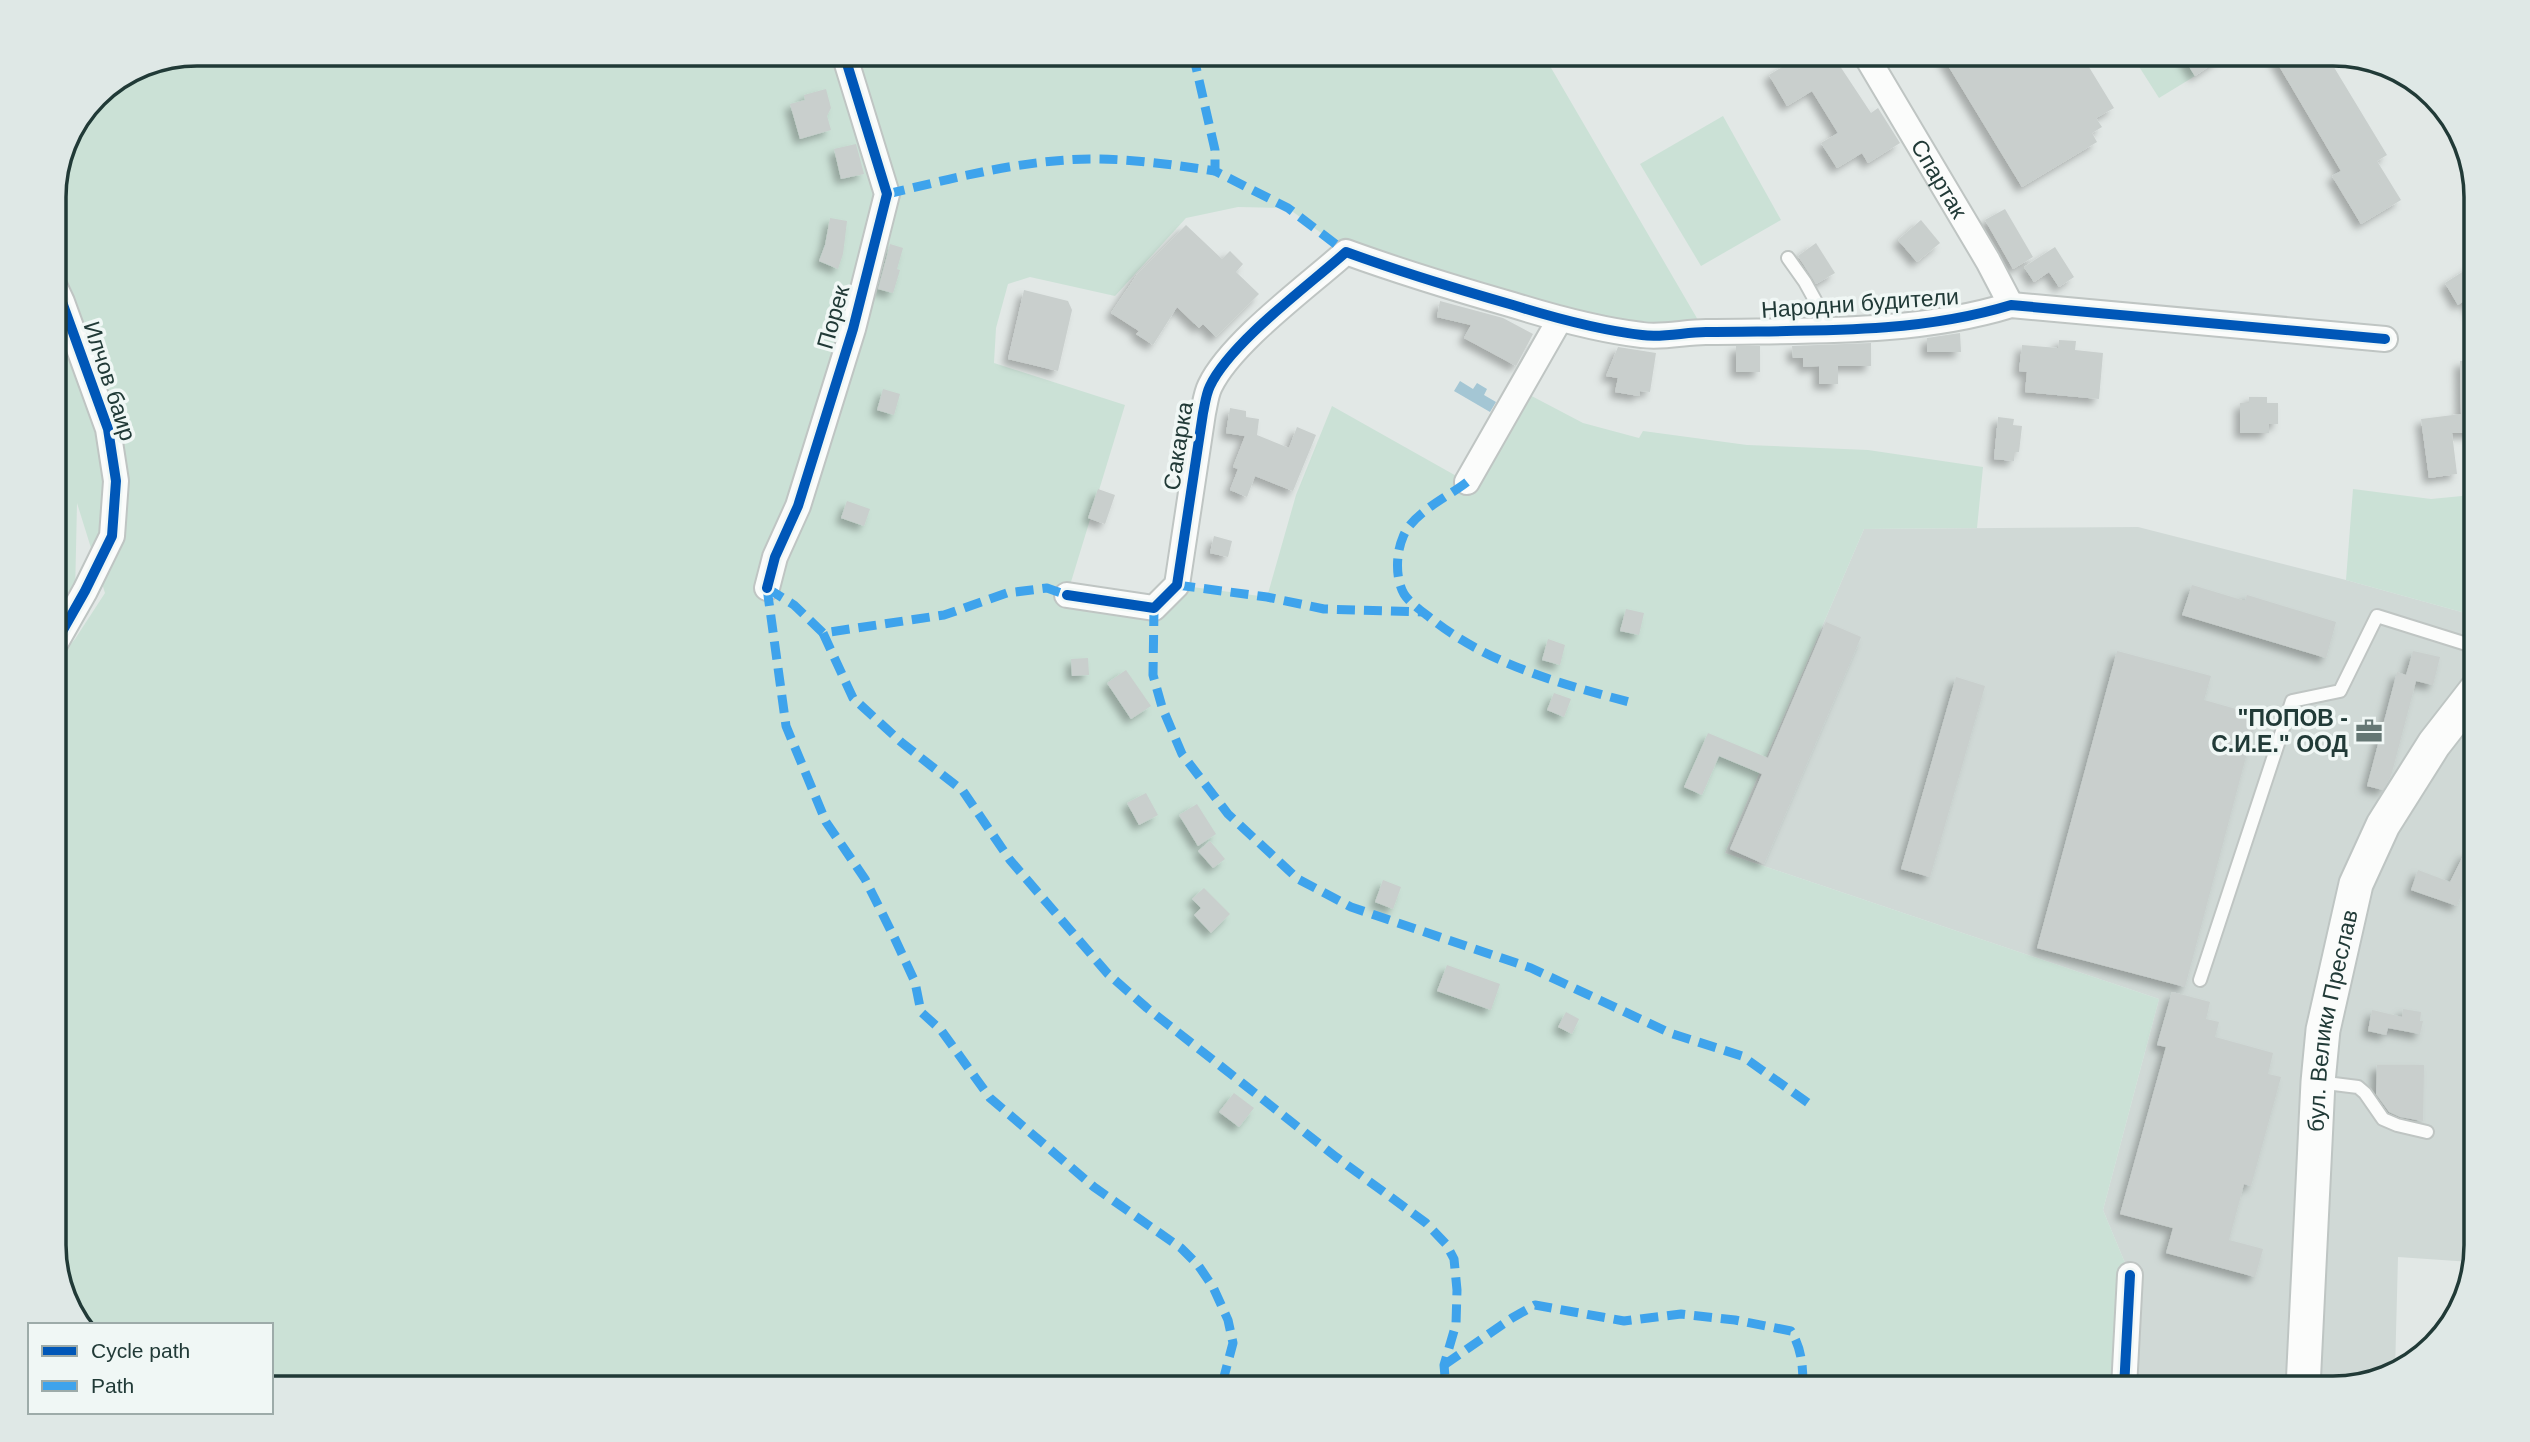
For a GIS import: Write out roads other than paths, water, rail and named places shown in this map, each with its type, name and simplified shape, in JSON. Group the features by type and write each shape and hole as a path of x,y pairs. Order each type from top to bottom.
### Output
{"main road":[{"name":"бул. Велики Преслав","path":"2305,1376 2318,1082 2323,1030 2356,884 2383,825 2434,744 2463,706"}],"street":[{"name":"Спартак","path":"1872,66 1988,261 2011,305"},
{"name":"Порек","path":"767,587 775,558 798,506 853,329 887,194 848,67"},
{"name":"Народни будители","path":"1346,252 1423,279 1560,319 1644,336 1929,324 1977,316 2011,305 2385,339"},
{"name":"Сакарка","path":"1067,595 1154,608 1177,585 1203,412 1210,387 1227,361 1255,332 1346,252"},
{"name":"Илчов баир","path":"67,316 108,429 116,481 112,536 67,623"},
{"path":"1467,482 1560,319"},
{"path":"2125,1376 2130,1275"}],"lane":[{"path":"1788,258 1805,282 1831,329"},
{"path":"2200,980 2292,701 2340,691 2377,616 2463,643"},
{"path":"2318,1082 2358,1087 2383,1119 2427,1132"}],"water":[{"path":"1460,381 1473,389 1477,383 1487,389 1484,395 1496,402 1490,412 1454,391"}],"place":[{"name":"\"ПОПОВ - С.И.Е.\" ООД","path":"2369,731"}]}
